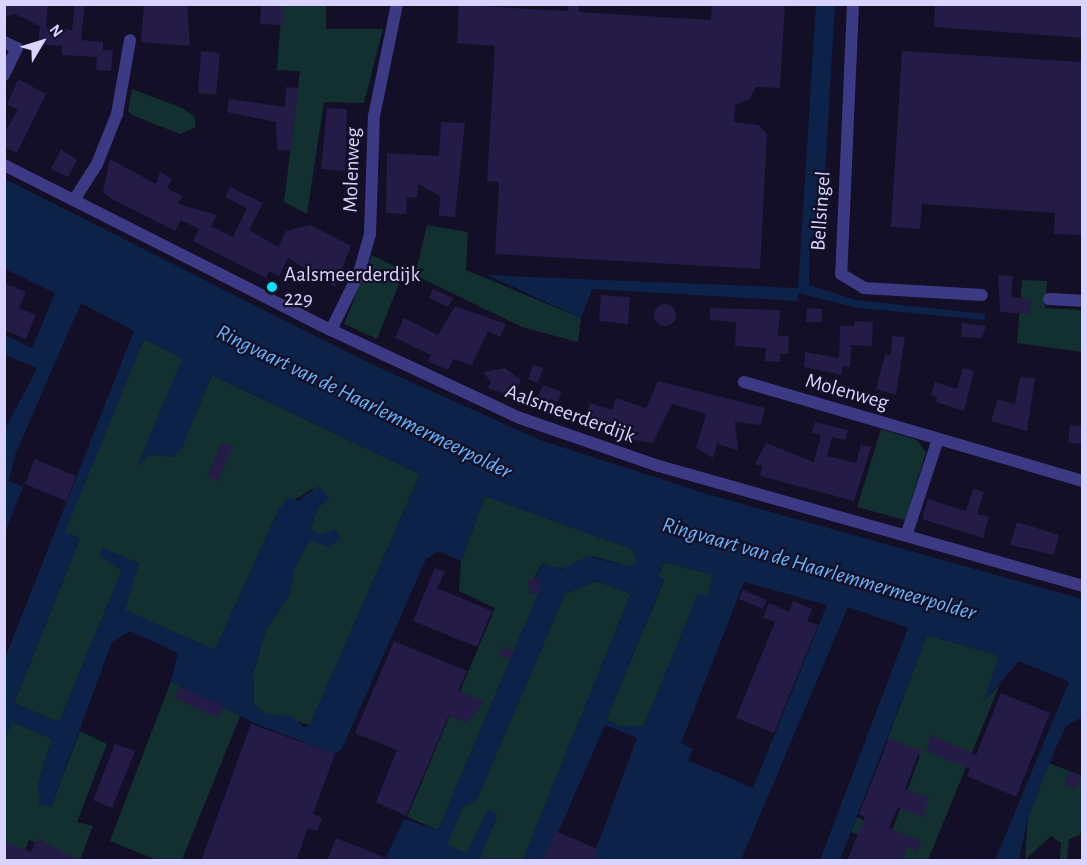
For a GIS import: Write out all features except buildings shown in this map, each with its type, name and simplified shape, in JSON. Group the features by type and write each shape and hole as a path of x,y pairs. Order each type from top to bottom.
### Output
{"street":[{"name":"Molenweg","path":"331,330 359,273 370,234 374,116 397,4"},
{"name":"Bellsingel","path":"854,4 841,274 864,288 982,295"},
{"path":"74,200 98,164 117,114 130,40"},
{"path":"4,42 17,48 4,75"},
{"name":"Aalsmeerderdijk","path":"4,165 331,330 477,400 595,446 1083,586"},
{"path":"1049,299 1083,301"},
{"name":"Molenweg","path":"744,382 1083,481"},
{"path":"906,536 938,439"}],"green space":[{"path":"282,5 326,5 326,29 383,29 364,103 324,102 307,214 284,202 300,71 277,70"},
{"path":"132,89 182,108 194,116 196,127 180,134 132,115 128,111"},
{"path":"427,225 468,232 466,270 581,318 578,342 522,327 415,275"},
{"path":"372,255 404,271 377,339 344,324"},
{"path":"1022,280 1047,281 1045,308 1082,310 1082,352 1017,343"},
{"path":"144,339 183,358 138,465 149,454 173,457 181,448 212,375 420,474 310,725 266,714 254,704 253,674 266,629 289,596 294,569 310,539 321,535 310,531 317,509 313,488 278,511 215,650 124,610 139,563 100,555 122,570 59,722 14,703 80,538 64,532"},
{"path":"881,429 917,440 926,452 905,520 857,507"},
{"path":"485,496 632,549 637,562 630,567 593,556 569,569 541,565 534,579 542,585 438,830 407,817 495,608 459,591 461,561"},
{"path":"664,562 713,575 708,597 698,594 644,726 619,726 606,720 664,580 658,577"},
{"path":"596,581 629,593 629,598 523,860 479,860 497,815 488,810 467,854 446,845 463,807 476,801 565,594"},
{"path":"927,635 1000,656 984,701 1000,684 928,860 896,860 899,851 851,832 857,817 891,833 920,756 887,740"},
{"path":"171,681 241,714 182,860 157,860 110,841"},
{"path":"12,721 52,739 38,783 51,807 80,731 107,744 77,822 93,826 80,860 29,840 22,857 5,849 5,739"},
{"path":"1049,763 1082,776 1082,827 1080,835 1069,839 1067,860 1060,859 1061,843 1051,836 1025,860 1028,818"}],"water":[{"path":"816,5 835,5 822,224 810,240 809,285 855,300 985,314 985,320 858,308 798,293 797,301 592,289 581,318 487,275 798,288"},
{"name":"Ringvaart van de Haarlemmermeerpolder","path":"5,179 365,361 540,440 707,494 1082,599 1082,717 1066,726 1057,745 1028,818 1019,860 995,860 1069,682 1019,661 983,702 999,656 927,635 840,860 820,860 908,628 848,607 741,860 592,860 637,738 605,725 546,860 523,860 629,598 629,593 596,581 565,594 476,802 463,807 447,845 467,853 488,809 498,815 479,860 385,860 404,819 438,830 542,585 534,580 543,563 562,569 588,556 630,567 637,562 632,549 485,496 461,561 438,551 426,559 342,749 334,754 254,723 171,681 178,653 130,631 112,642 51,807 39,804 38,783 52,739 12,722 5,739 5,658 134,331 81,303 15,455 9,481 23,487 5,532 6,427 37,368 5,355 5,335 32,348 55,293 5,269","holes":["144,339 182,359 137,467 149,454 173,457 182,448 212,375 420,474 310,725 303,727 291,716 266,714 254,704 253,674 266,629 289,596 294,569 310,540 329,547 341,538 335,529 321,535 310,530 317,509 329,499 319,486 297,501 288,497 278,511 215,650 125,610 139,563 103,548 99,555 122,570 59,722 14,703 80,538 65,532","664,562 712,575 708,596 698,593 644,726 619,726 606,720 664,579 658,576","744,582 827,605 753,788 688,760 693,749 681,743"]}],"place":[{"name":"Aalsmeerderdijk 229","path":"272,287"}]}
